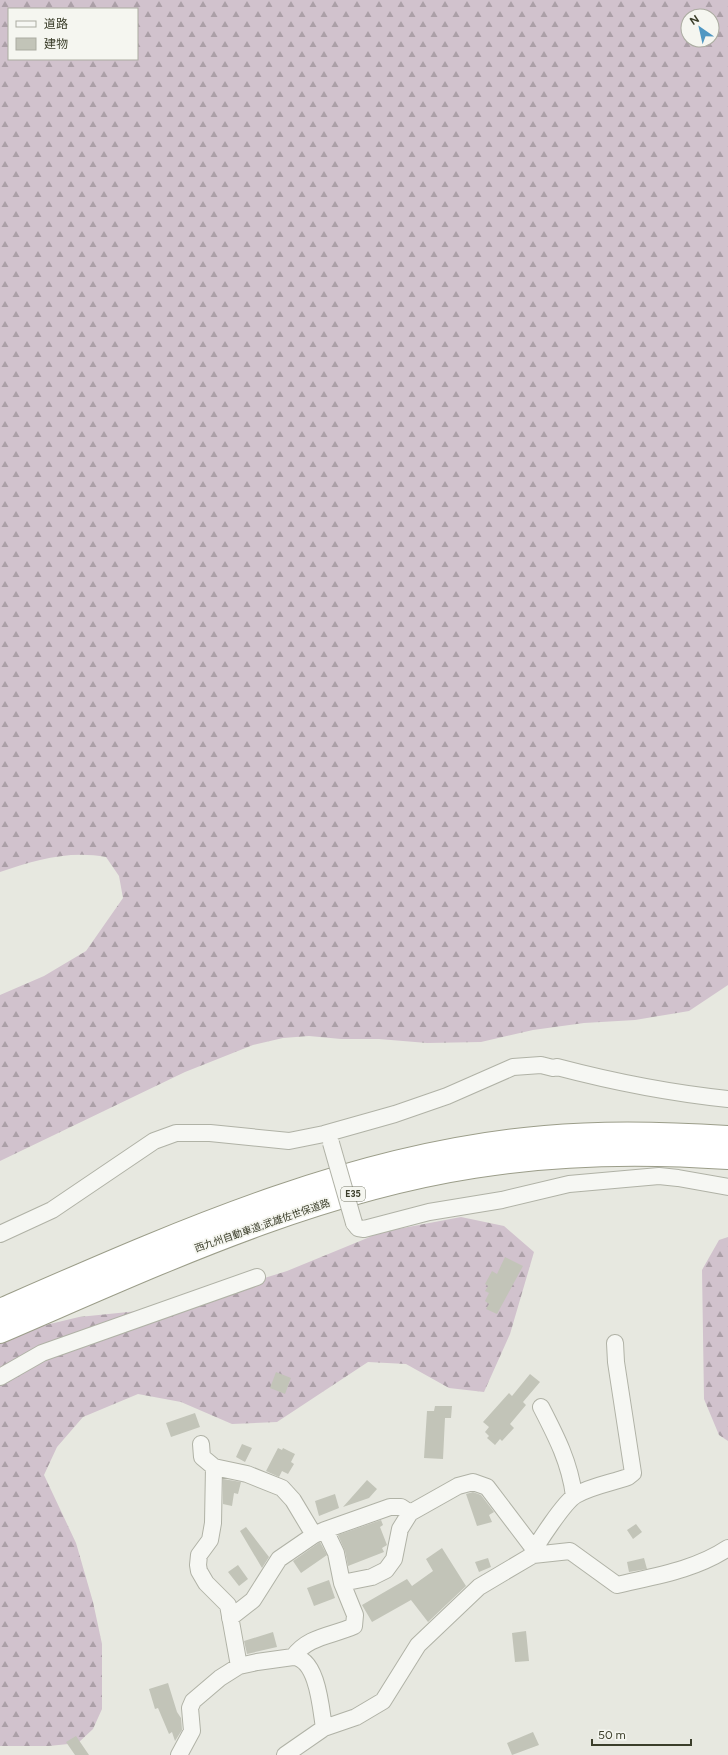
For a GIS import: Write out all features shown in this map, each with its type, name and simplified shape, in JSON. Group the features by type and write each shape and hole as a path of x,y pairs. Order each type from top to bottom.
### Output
{"highway":[{"name":"西九州自動車道;武雄佐世保道路","path":"0,1332 96,1279 251,1205 398,1162 471,1147 544,1137 612,1133 668,1133 728,1137"},
{"name":"西九州自動車道;武雄佐世保道路","path":"0,1310 96,1279 182,1254 258,1225 326,1202 401,1181 473,1167 545,1157 612,1153 669,1154 728,1158"},
{"path":"0,1301 96,1279"},
{"path":"0,1346 96,1279"}],"street":[{"path":"0,1234 52,1210 154,1141 176,1132 210,1133 275,1141 330,1138 447,1096 513,1067 541,1065 605,1080 676,1093 728,1099"},
{"path":"330,1138 354,1223 358,1228 364,1229 429,1212 502,1200 569,1184 659,1176 728,1187"},
{"path":"0,1377 42,1353 257,1276"},
{"path":"285,1755 324,1728 356,1717 383,1701 418,1645 479,1587 532,1553 540,1538 574,1496 586,1490 628,1477 633,1473 616,1362 615,1343"},
{"path":"541,1407 560,1442 571,1477 574,1496"},
{"path":"201,1444 202,1457 214,1467 247,1474 282,1488 336,1553 342,1583 355,1615 354,1626 306,1643 293,1657"},
{"path":"214,1467 213,1523 210,1540 199,1555 198,1565 199,1571 206,1583 228,1605 239,1666"},
{"path":"342,1583 372,1577 386,1570 394,1559 400,1529 410,1513 458,1486 473,1482 479,1483 486,1487 493,1494 532,1553"},
{"path":"230,1618 253,1600 279,1559 319,1533 390,1507 401,1507 410,1513"},
{"path":"532,1553 570,1551 617,1585 677,1572 716,1556 728,1548"},
{"path":"179,1755 192,1731 190,1708 193,1701 220,1678 239,1666 257,1662 293,1657 299,1657 305,1661 318,1687 324,1728"}],"green space":[{"path":"0,0 728,0 728,985 689,1011 635,1020 584,1023 533,1030 481,1042 427,1043 309,1036 283,1038 253,1045 185,1072 0,1161 0,995 44,976 86,951 123,898 119,876 106,857 79,855 52,857 0,872"},
{"path":"461,1217 504,1226 534,1252 510,1334 484,1392 449,1388 406,1364 368,1362 277,1422 232,1424 181,1402 138,1394 83,1417 57,1447 44,1475 76,1543 93,1602 102,1644 102,1709 93,1729 78,1743 49,1746 0,1746 0,1336 79,1317 138,1311 199,1298 287,1271 382,1232"},
{"path":"728,1237 728,1441 719,1435 704,1399 702,1270 719,1240"}],"building":[{"path":"505,1257 523,1266 497,1314 486,1309 489,1304 485,1301 489,1293 485,1291 488,1286 485,1284 492,1271 497,1274"},
{"path":"276,1372 291,1378 285,1394 270,1388"},
{"path":"530,1374 540,1382 523,1402 526,1405 510,1424 514,1428 502,1441 500,1439 495,1445 487,1438 489,1436 485,1432 489,1427 483,1422 509,1393 512,1396"},
{"path":"435,1406 452,1406 451,1418 445,1418 443,1459 424,1458 427,1411 434,1411"},
{"path":"195,1413 200,1427 171,1437 166,1423"},
{"path":"242,1444 252,1448 245,1462 236,1457"},
{"path":"278,1448 282,1450 283,1448 295,1454 291,1462 294,1464 288,1474 282,1471 279,1477 266,1471"},
{"path":"223,1479 241,1482 238,1494 234,1493 232,1506 223,1504"},
{"path":"367,1480 377,1489 369,1498 343,1507"},
{"path":"473,1492 481,1495 494,1512 489,1515 492,1522 477,1526 466,1494"},
{"path":"335,1494 339,1508 319,1516 315,1501"},
{"path":"381,1520 383,1525 380,1527 387,1545 382,1548 384,1552 348,1566 345,1551 338,1535"},
{"path":"636,1524 642,1532 633,1539 627,1530"},
{"path":"246,1527 269,1557 262,1568 240,1531"},
{"path":"320,1542 327,1555 301,1573 293,1561"},
{"path":"442,1548 466,1586 428,1622 411,1600 372,1622 362,1605 407,1579 412,1586 433,1571 426,1559"},
{"path":"488,1558 491,1567 479,1572 475,1562"},
{"path":"644,1558 647,1569 629,1572 627,1562"},
{"path":"238,1565 248,1579 239,1586 228,1572"},
{"path":"329,1580 335,1598 314,1606 307,1588"},
{"path":"526,1631 529,1661 515,1662 512,1633"},
{"path":"273,1632 277,1647 247,1654 244,1641"},
{"path":"168,1683 177,1712 181,1718 182,1730 175,1741 172,1732 169,1734 158,1708 155,1709 149,1689"},
{"path":"533,1732 539,1745 512,1755 507,1743"},
{"path":"76,1736 89,1755 75,1755 66,1742"}]}
